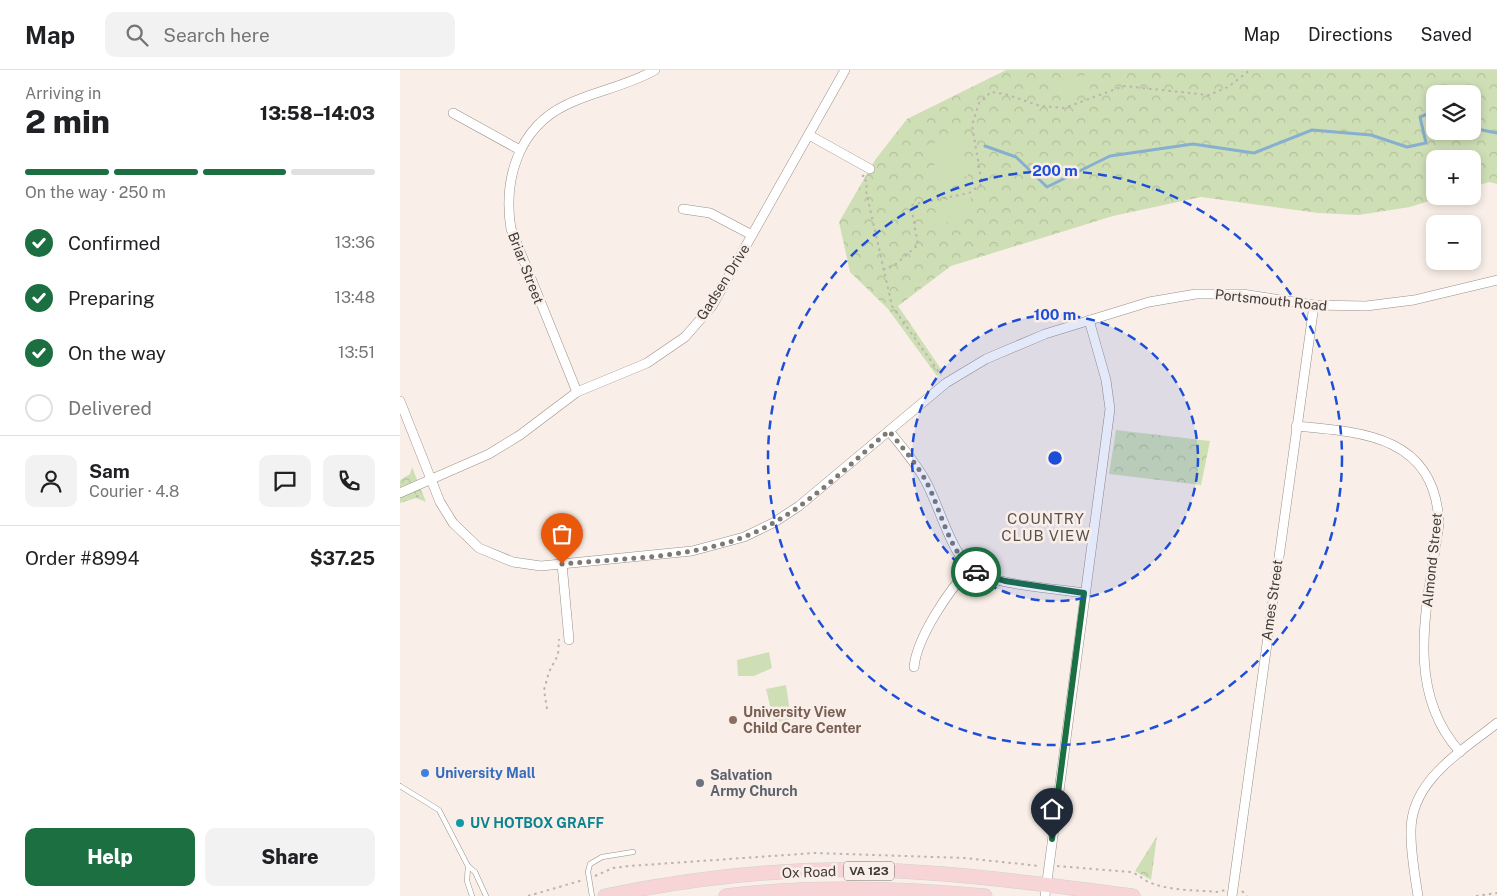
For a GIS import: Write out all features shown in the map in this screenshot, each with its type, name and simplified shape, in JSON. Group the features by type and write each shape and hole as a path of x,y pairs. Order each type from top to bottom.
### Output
{"main road":[{"name":"Ox Road","path":"605,896 748,874 831,871 898,871 974,876 1046,890 1133,896"},
{"name":"Ox Road","path":"726,896 909,889 985,896"}],"street":[{"name":"Briar Street","path":"577,392 511,229 508,191 520,150 539,124 559,108 624,85 655,70"},
{"name":"Gadsen Drive","path":"400,493 489,454 520,435 577,392 647,363 685,337 712,306 845,70"},
{"path":"453,112 520,150"},
{"path":"809,135 870,169"},
{"path":"683,209 710,213 752,235"},
{"name":"Portsmouth Road","path":"400,401 440,502 453,523 486,552 522,564 562,564 692,551 744,537 773,523 799,506 946,383 1015,344 1149,302 1196,294 1242,294 1314,305 1358,306 1395,303 1497,280"},
{"name":"Ames Street","path":"1232,896 1314,305"},
{"path":"1046,890 1084,593 1110,410 1106,380 1089,320"},
{"name":"Almond Street","path":"1296,426 1386,440 1404,452 1418,465 1429,482 1438,506 1439,523 1424,636 1424,671 1433,711 1447,738 1460,752"},
{"path":"889,431 925,480 952,541 970,568 980,575 1005,581 1084,593"},
{"path":"562,564 569,640"},
{"path":"914,667 916,652 921,638 955,586 970,568"},
{"path":"1418,896 1410,833 1413,812 1419,795 1431,777 1497,723"}],"lane":[{"path":"400,786 439,810 468,866 476,872 486,896"},
{"path":"592,896 588,872 590,864 602,857 633,852"},
{"path":"468,866 467,881 472,896"}],"path":[{"path":"883,270 896,264 918,246 911,205 969,193 982,184 972,125 978,103 991,92 1005,94 1040,106 1064,108 1124,86 1209,95 1228,86 1250,70"},
{"path":"870,169 862,178 867,182 866,191 892,306 946,383"},
{"path":"547,709 544,690 549,672 558,655 558,639 569,640"},
{"path":"1476,896 1497,893"}],"green space":[{"path":"1006,70 1497,70 1497,184 1489,182 1481,184 1481,150 1426,150 1426,202 1410,207 1359,215 1318,213 1201,197 1113,216 951,266 898,306 943,372 937,376 888,309 850,272 839,222 875,160 907,119"},
{"path":"1088,75 1090,90 1051,96 1049,80"},
{"path":"960,138 964,155 929,162 926,145"},
{"path":"964,159 968,176 933,183 930,166"},
{"path":"970,195 975,217 939,224 934,203"},
{"path":"1116,430 1210,441 1201,485 1109,474"},
{"path":"412,467 426,502 416,498 400,503 400,480 410,474"},
{"path":"769,652 772,668 754,676 738,676 737,660"},
{"path":"786,685 791,719 774,723 766,689"},
{"path":"1157,836 1151,880 1135,871"}],"waterway":[{"path":"985,146 1016,157 1047,187 1110,156 1193,144 1254,153 1312,130 1371,135 1407,147 1426,143 1420,117 1426,115"},
{"path":"1481,130 1497,133"}],"way so far":[{"path":"562,564 692,551 744,537 773,523 799,506 889,431 914,462 934,498 952,541 970,568 976,572"}],"place":[{"name":"University View Child Care Center","path":"733,720"},
{"name":"University Mall","path":"425,773"},
{"name":"Salvation Army Church","path":"700,783"},
{"name":"UV HOTBOX GRAFF","path":"460,823"}],"district":[{"name":"COUNTRY CLUB VIEW","path":"1046,528"}],"route":[{"path":"976,572 980,575 1005,581 1084,593 1052,839"}]}
